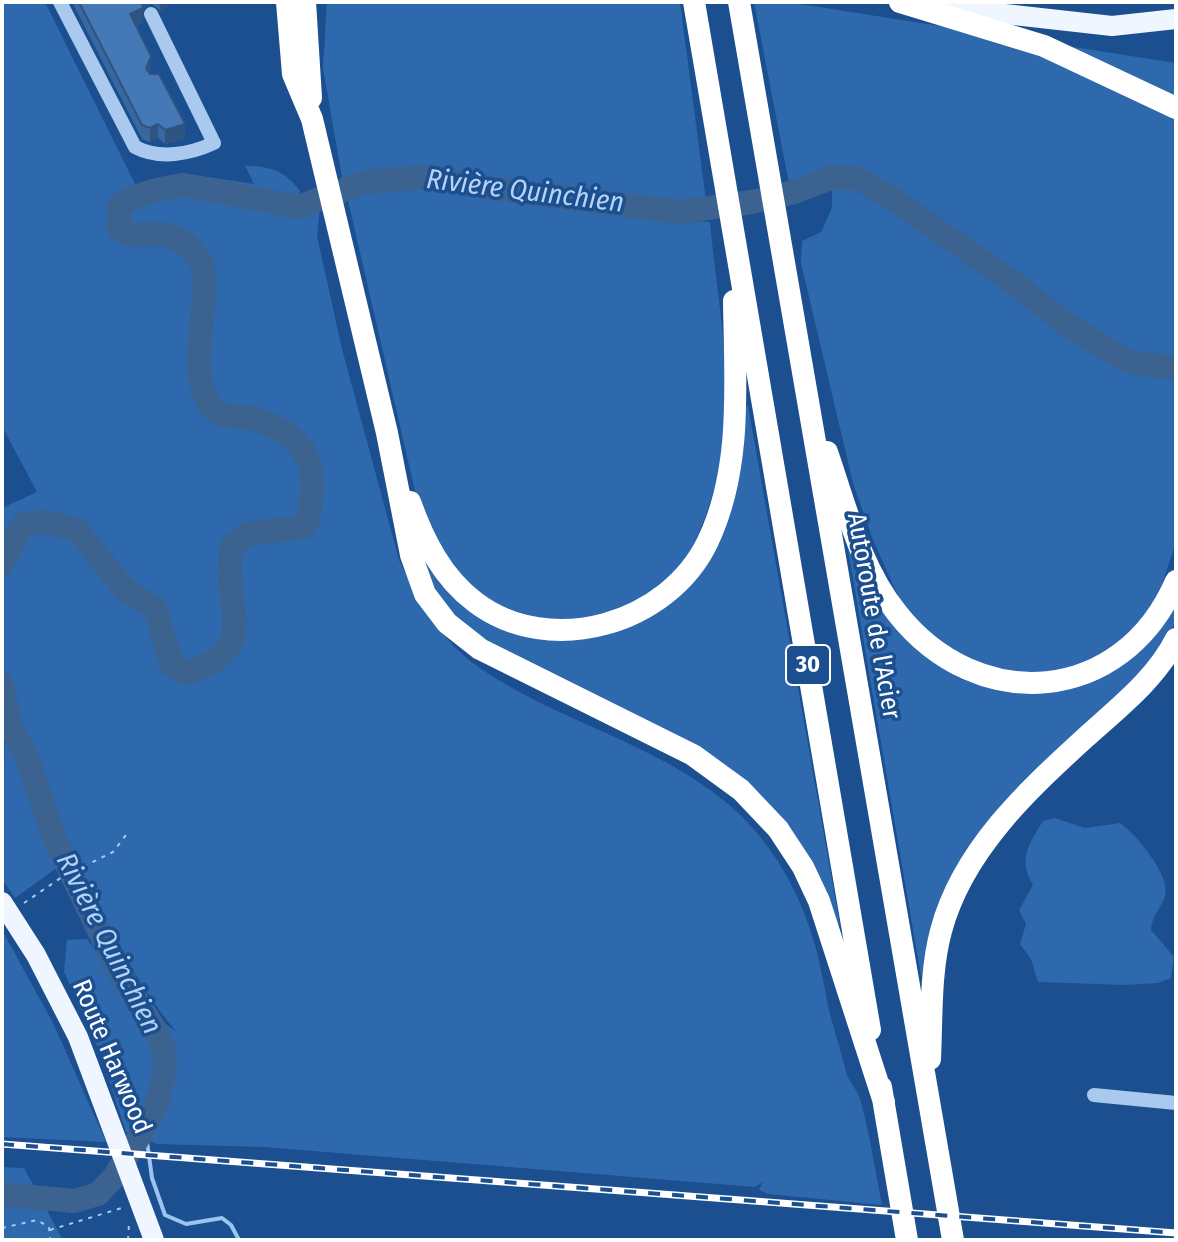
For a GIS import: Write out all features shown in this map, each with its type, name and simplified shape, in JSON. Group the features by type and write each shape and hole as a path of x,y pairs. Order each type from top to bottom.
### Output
{"highway":[{"path":"280,2 293,74 312,119 418,577 425,594 447,623 496,657 693,755 741,790 778,829 803,867 819,901 884,1102"},
{"path":"287,2 287,33"},
{"path":"305,2 312,119"},
{"name":"30","path":"694,2 907,1240"},
{"name":"Autoroute de l'Acier","path":"739,2 953,1240"},
{"path":"900,2 947,13 1044,46 1176,108"},
{"path":"387,433 430,550 451,580 476,603 513,623 550,630 609,623 652,604 676,584 699,557 715,524 726,483 736,403 732,223"},
{"path":"806,394 858,542 875,579 909,628 953,664 1007,683 1046,682 1081,675 1115,658 1140,637 1163,608 1176,581"},
{"path":"928,1100 938,946 947,911 963,878 1009,811 1144,683 1176,639"}],"main road":[{"path":"909,2 1112,26 1176,19"},
{"name":"Route Harwood","path":"6,907 62,1003 120,1142 154,1240"}],"lane":[{"path":"60,2 139,150 186,154 214,143 171,70 151,14"},
{"path":"1094,1095 1176,1103"}],"path":[{"path":"6,907 113,852 126,835"},
{"path":"50,1230 139,1202"},
{"path":"2,1228 37,1220 50,1230"},
{"path":"50,1230 50,1240"}],"shaded area":[{"path":"2,2 45,2 137,188 188,174 254,184 245,166 262,167 283,174 300,191 298,213 320,207 317,236 342,349 399,560 414,589 442,632 477,666 541,703 675,767 735,810 769,849 795,893 814,940 846,1072 859,1095 864,1112 882,1205 768,1194 759,1190 763,1182 755,1187 264,1147 157,1144 126,1132 101,1055 64,972 67,940 87,939 130,998 177,1032 120,947 76,854 15,898 2,879 5,732 2,508 37,492 2,426"},
{"path":"327,2 680,2 706,201 686,205 640,201 627,217 710,222 726,377 724,439 712,495 694,544 681,566 662,587 638,603 582,619 553,620 525,615 498,605 475,589 447,556 433,531 415,491 347,196 370,185 411,190 403,174 343,183 323,68"},
{"path":"754,2 787,2 1176,63 1176,358 1151,360 1148,375 1176,373 1176,542 1156,603 1118,646 1073,668 1034,675 1003,674 944,646 902,605 873,540 853,483 801,263 802,241 821,232 832,208 832,173 790,189"},
{"path":"748,406 840,925 836,926 750,784 711,755 670,732 470,632 438,599 421,564 424,555 538,638 586,639 633,626 658,613 693,581 743,407"},
{"path":"847,544 897,628 918,650 959,678 998,691 1058,689 1176,602 1176,620 1160,655 1003,806 926,975 921,976"},
{"path":"1055,818 1085,828 1120,823 1151,856 1163,878 1165,896 1151,930 1174,957 1171,978 1158,983 1126,985 1038,982 1031,959 1020,944 1026,924 1019,910 1033,885 1026,868 1029,845 1043,821"},
{"path":"2,930 53,1023 106,1142 2,1137"},
{"path":"2,1167 24,1168 63,1240 2,1240"}],"building":[{"path":"79,2 142,2 143,8 130,14 151,56 146,69 150,74 159,74 185,124 165,130 158,124 150,128 142,125"}],"waterway":[{"name":"Rivière Quinchien","path":"2,564 23,524 48,522 77,530 126,591 155,608 172,665 186,673 211,663 226,651 233,637 232,546 247,534 303,527 307,522 312,479 306,455 299,444 289,435 261,421 217,413 206,398 199,366 204,297 202,263 178,239 167,235 128,234 119,229 119,206 142,194 176,186 298,207 365,182 429,177 488,188 680,212 752,202 794,192 831,178 857,178 893,199 1018,286 1063,322 1113,353 1131,362 1176,368"},
{"name":"Rivière Quinchien","path":"2,684 10,725 25,753 56,842 117,968 157,1033 165,1053 165,1071 157,1103 115,1176 98,1194 74,1201 2,1194"},
{"path":"145,1127 152,1178 165,1215 186,1224 222,1218 231,1225 239,1240"}],"railway":[{"path":"2,1144 1176,1233"}]}
